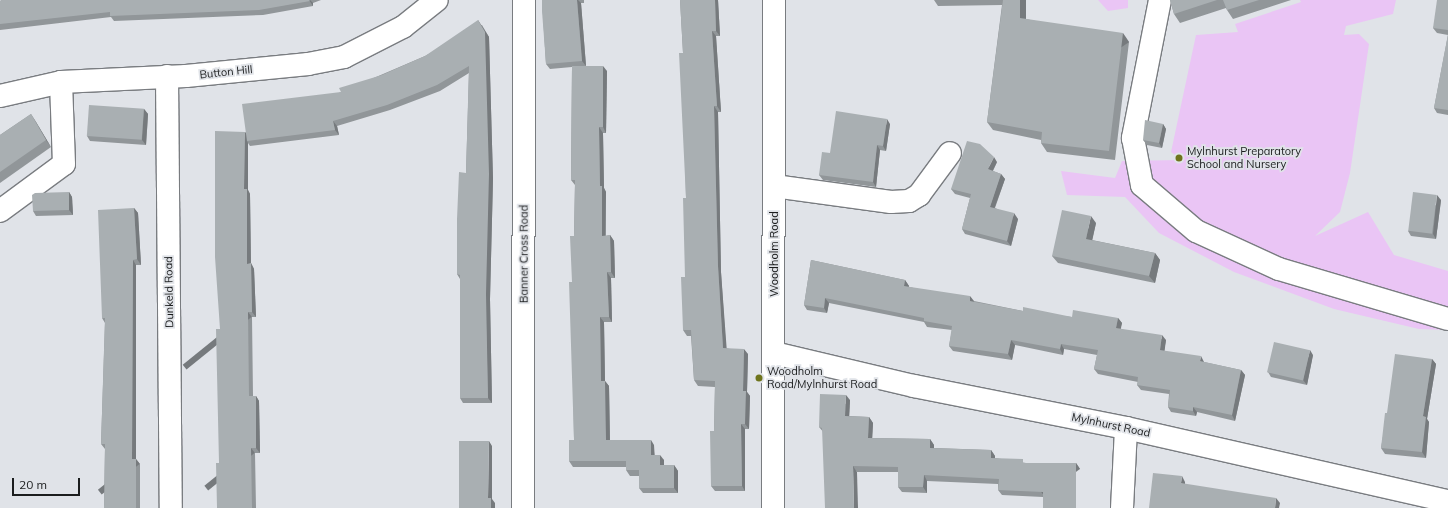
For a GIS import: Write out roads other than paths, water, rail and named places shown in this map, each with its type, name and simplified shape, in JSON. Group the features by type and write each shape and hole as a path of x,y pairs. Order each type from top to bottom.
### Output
{"street":[{"name":"Button Hill","path":"0,96 61,82 168,76 308,64 344,56 403,27 437,0"},
{"name":"Banner Cross Road","path":"523,508 524,0"},
{"name":"Woodholm Road","path":"773,508 774,0"},
{"path":"1160,0 1133,138 1142,185 1196,231 1279,269 1448,319"},
{"name":"Dunkeld Road","path":"168,76 171,508"},
{"path":"0,211 64,164 61,82"},
{"path":"774,186 891,202 909,201 919,195 950,153"},
{"name":"Mylnhurst Road","path":"774,353 914,386 1126,428 1448,501"},
{"path":"1122,508 1126,428"}],"place":[{"name":"Mylnhurst Preparatory School and Nursery","path":"1179,158"},
{"name":"Woodholm Road/Mylnhurst Road","path":"759,378"}]}
